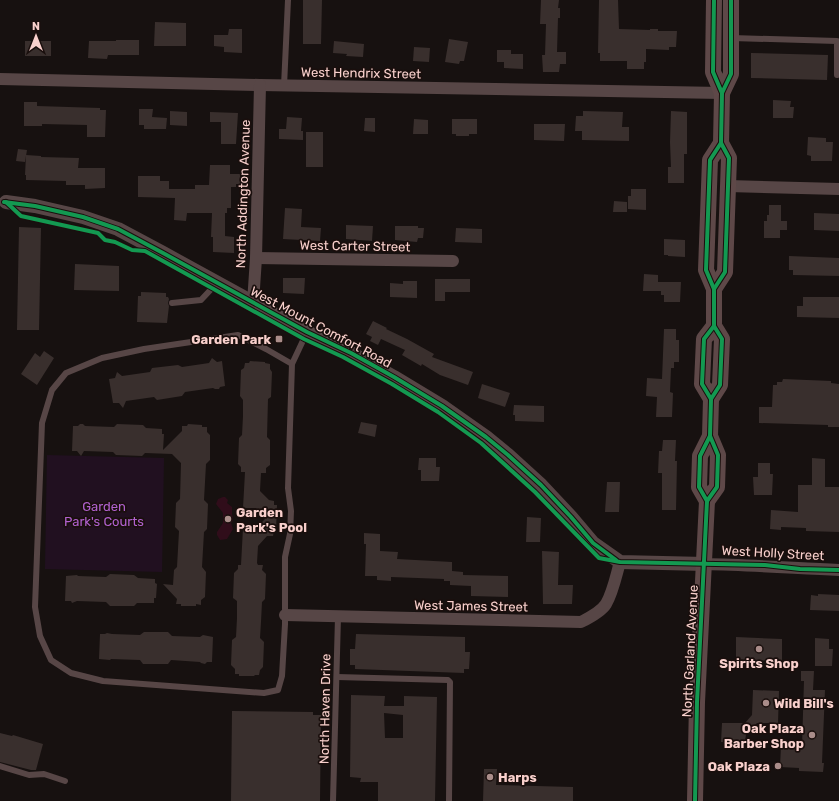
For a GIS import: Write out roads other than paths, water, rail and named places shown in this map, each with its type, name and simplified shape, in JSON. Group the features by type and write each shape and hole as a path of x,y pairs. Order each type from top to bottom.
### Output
{"main road":[{"path":"714,0 713,72 722,93 721,143 729,158 725,272 714,289"},
{"path":"722,93 732,74 731,0"},
{"name":"North Garland Avenue","path":"695,801 697,702 707,501 717,487 718,455 710,436 711,399 702,384 704,339 714,326 714,289 706,270 710,160 721,143"}],"street":[{"name":"West Hendrix Street","path":"0,79 284,86 722,93"},
{"name":"North Addington Avenue","path":"253,303 256,258 260,85"},
{"path":"728,186 839,189"},
{"name":"West Mount Comfort Road","path":"3,201 35,206 83,217 118,229 307,332 351,353 394,377 442,406 508,455 571,517 593,543 620,562"},
{"name":"West Carter Street","path":"256,258 452,261"},
{"path":"620,562 705,564"},
{"name":"West James Street","path":"285,615 580,622 592,617 605,605 615,582 620,562"},
{"name":"West Holly Street","path":"705,564 765,565 800,569 839,570"}],"lane":[{"path":"284,86 288,0"},
{"path":"732,38 837,41 836,75"},
{"path":"172,303 201,300 217,283"},
{"path":"292,364 238,335 144,349 102,358 66,373 52,390 42,424 35,607 40,636 51,660 71,673 103,681 264,693 278,690 282,676 285,615 285,557 290,534 291,511 288,488 292,364 307,332"},
{"name":"North Haven Drive","path":"333,801 338,617"},
{"path":"337,677 448,680 450,682 449,801"},
{"path":"0,766 29,775 44,774 65,781"}],"place":[{"name":"Garden Park","path":"279,339"},
{"name":"Garden Park's Pool","path":"228,519"},
{"name":"Spirits Shop","path":"759,649"},
{"name":"Wild Bill's","path":"766,703"},
{"name":"Oak Plaza Barber Shop","path":"812,735"},
{"name":"Oak Plaza","path":"778,766"},
{"name":"Harps","path":"490,777"}],"park label":[{"name":"Garden Park's Courts","path":"104,514"}]}
